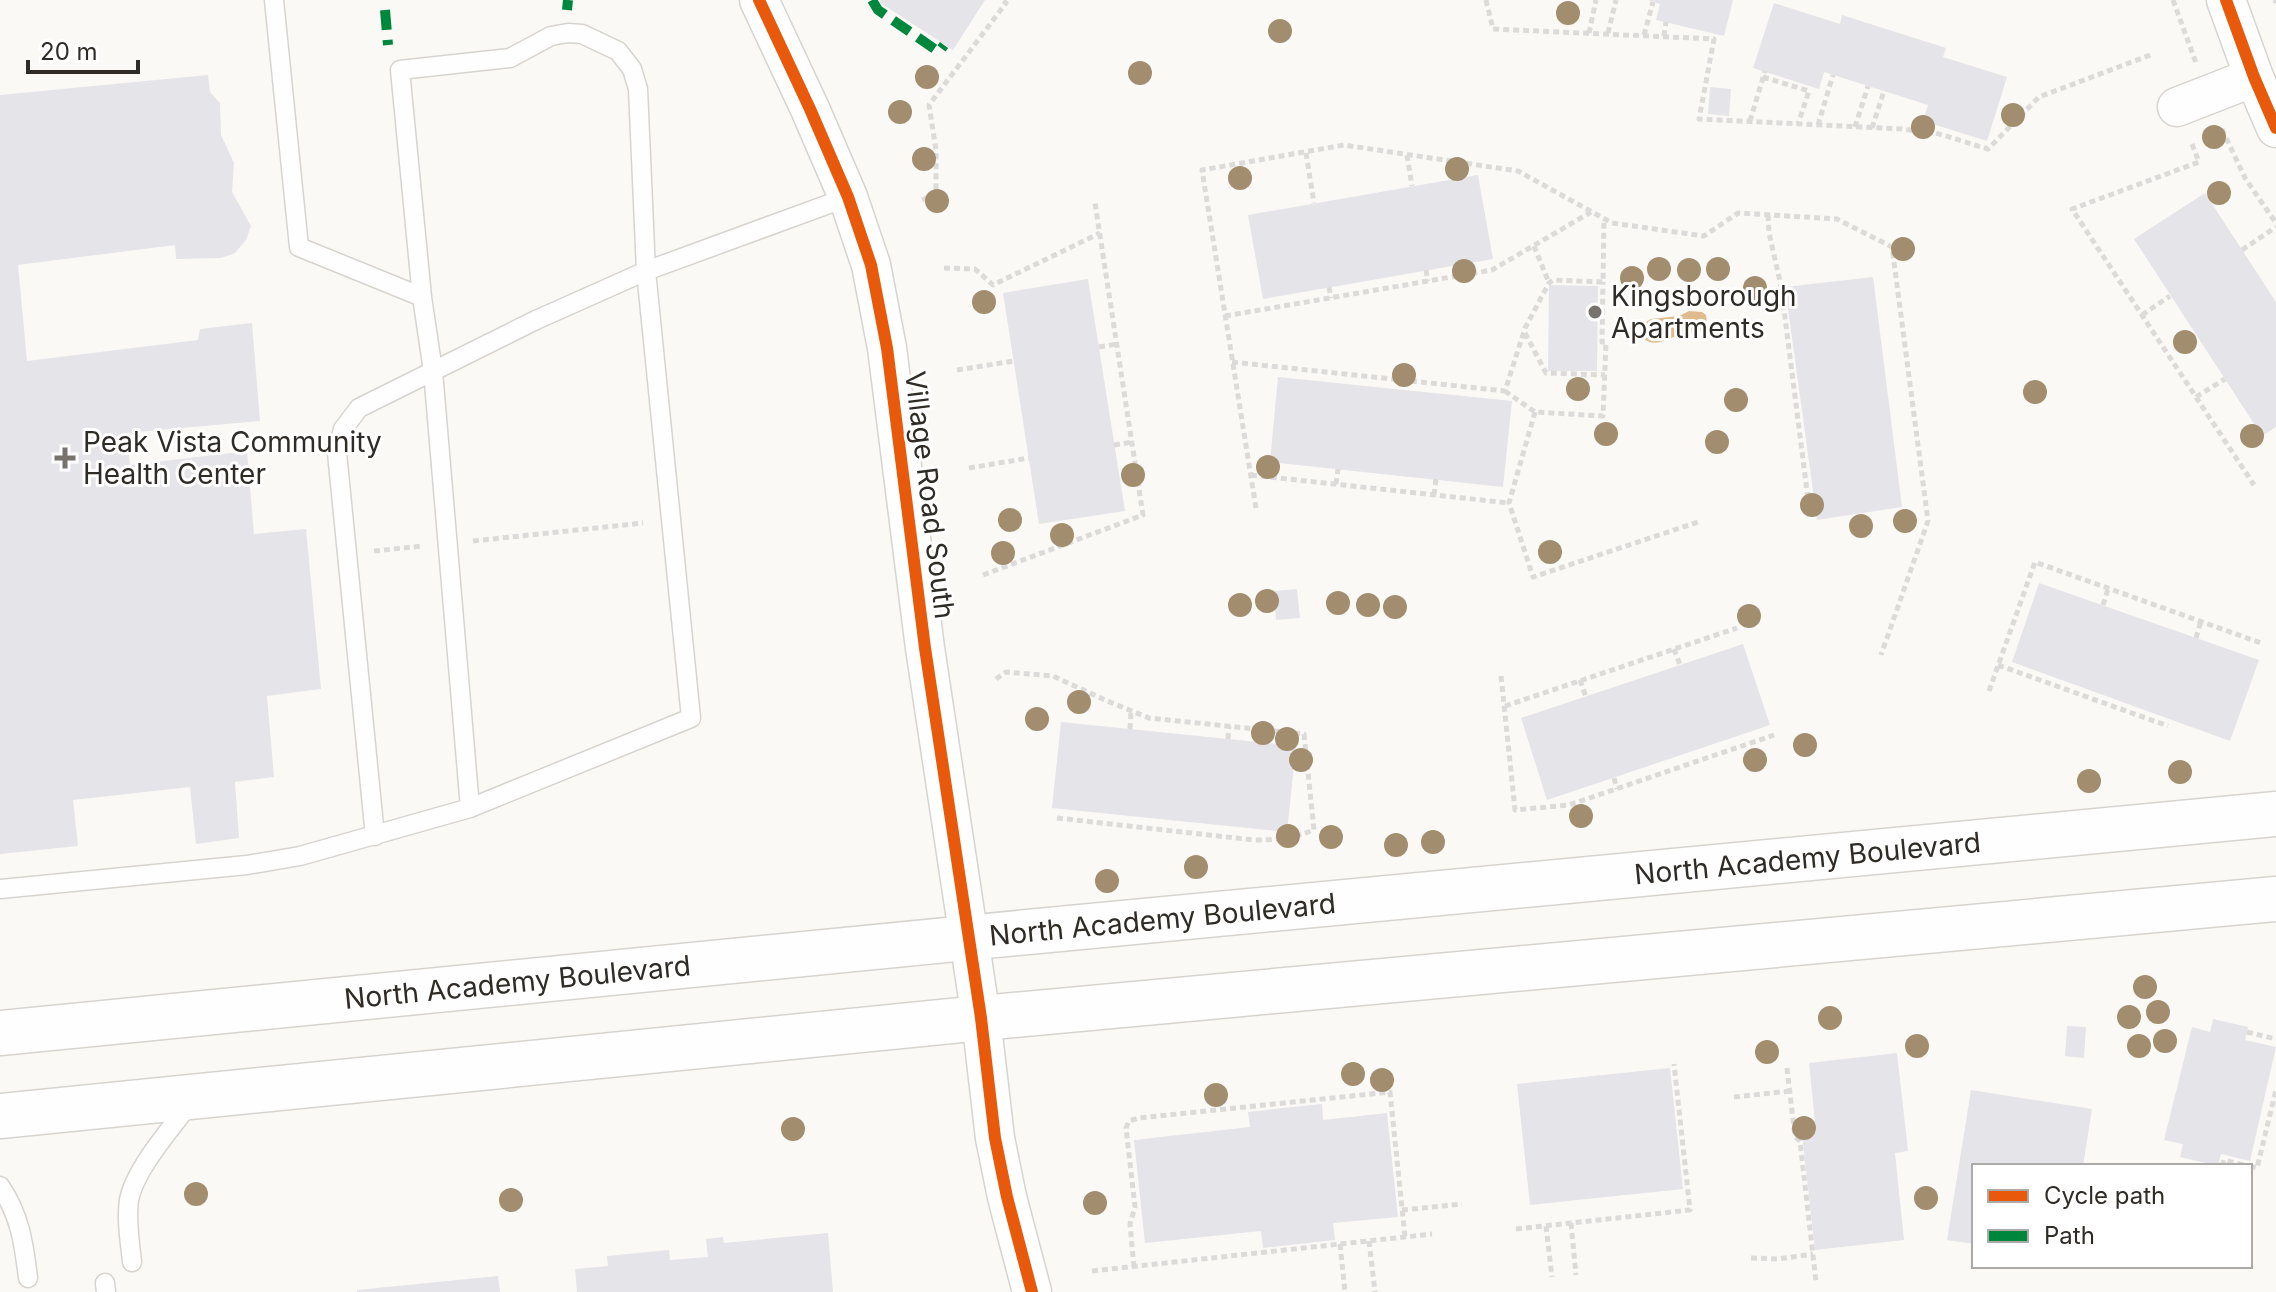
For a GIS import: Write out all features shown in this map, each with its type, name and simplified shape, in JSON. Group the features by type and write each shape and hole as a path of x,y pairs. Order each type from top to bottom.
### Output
{"highway":[{"name":"North Academy Boulevard","path":"0,1033 2276,814"},
{"path":"0,1116 981,1018 2276,899"}],"street":[{"name":"Village Road South","path":"759,0 848,197 871,265 887,348 925,648 981,1018 995,1138 1032,1292"},
{"path":"2226,0 2276,128"},
{"path":"2177,107 2254,77"}],"lane":[{"path":"274,0 299,247 422,297"},
{"path":"0,889 247,865 300,856 470,808 691,718 646,271 638,89 632,69 618,51 582,34 551,36 510,58 400,70 422,297 433,371 470,808"},
{"path":"375,836 337,453 343,429 359,408 536,320 646,271 848,197"},
{"path":"132,1262 129,1200 135,1183 141,1170 195,1096"},
{"path":"0,1186 14,1208 23,1233 28,1278"}],"path":[{"path":"1486,0 1493,29 1714,39 1699,119 1936,133 1988,149 2039,97 2153,54"},
{"path":"1589,33 1596,0"},
{"path":"1608,33 1616,0"},
{"path":"2173,0 2199,69"},
{"path":"922,200 936,194 936,150 929,105 1005,1"},
{"path":"1644,35 1653,2"},
{"path":"1664,36 1666,22"},
{"path":"1750,121 1764,74 1809,91 1798,124"},
{"path":"1818,125 1833,75"},
{"path":"1855,127 1868,86"},
{"path":"1872,128 1884,91"},
{"path":"2218,121 2245,178 2276,225 2242,250"},
{"path":"2192,144 2199,162 2072,209 2254,485"},
{"path":"1256,508 1202,170 1344,145 1518,171 1612,223 1704,236 1738,213 1837,219 1892,247 1928,521 1881,655"},
{"path":"1306,152 1314,203"},
{"path":"1407,155 1412,186"},
{"path":"983,575 1143,515 1095,203"},
{"path":"1225,316 1492,270 1591,212"},
{"path":"1768,215 1781,286 1808,499"},
{"path":"1232,362 1505,391 1535,412 1603,416 1606,342 1602,342 1604,219"},
{"path":"944,268 975,269 993,285 1100,233"},
{"path":"1534,246 1549,283"},
{"path":"1426,270 1428,281"},
{"path":"1505,391 1525,332 1549,283 1553,280 1603,282"},
{"path":"1329,287 1331,298"},
{"path":"2142,315 2170,296"},
{"path":"1525,332 1546,373 1605,375"},
{"path":"1099,347 1117,344"},
{"path":"957,370 1014,361"},
{"path":"1346,384 1347,374"},
{"path":"2196,397 2225,379"},
{"path":"1445,394 1446,385"},
{"path":"1535,412 1509,503 1533,577 1698,522"},
{"path":"1114,445 1133,442"},
{"path":"969,468 1029,458"},
{"path":"1336,484 1338,469"},
{"path":"1251,475 1509,503"},
{"path":"1434,495 1436,479"},
{"path":"374,551 643,523"},
{"path":"1989,691 2035,562 2261,643"},
{"path":"2103,605 2108,589"},
{"path":"2196,638 2201,621"},
{"path":"1505,706 1737,628"},
{"path":"1674,649 1680,665"},
{"path":"1998,665 2168,726"},
{"path":"996,679 1006,672 1053,676 1149,718 1304,734 1314,830 1277,841 1057,818"},
{"path":"1501,676 1515,810 1569,805 1774,735"},
{"path":"1580,680 1586,697"},
{"path":"1130,729 1131,711"},
{"path":"1228,739 1229,726"},
{"path":"1707,747 1710,757"},
{"path":"1614,778 1617,789"},
{"path":"1120,825 1121,814"},
{"path":"1217,836 1219,825"},
{"path":"2247,1032 2276,1039"},
{"path":"1516,1229 1690,1210 1674,1064"},
{"path":"1787,1068 1795,1137 1800,1141 1816,1282"},
{"path":"2252,1167 2257,1168 2276,1090"},
{"path":"1734,1097 1790,1091"},
{"path":"1134,1267 1130,1224 1135,1207 1126,1128 1132,1120 1390,1092 1405,1237"},
{"path":"2223,1164 2224,1160 2241,1164"},
{"path":"1402,1210 1462,1204"},
{"path":"1571,1223 1576,1275"},
{"path":"1546,1226 1552,1277"},
{"path":"1092,1271 1432,1234"},
{"path":"1369,1241 1375,1292"},
{"path":"1340,1244 1345,1292"},
{"path":"1751,1258 1778,1259 1813,1254"}],"shaded area":[{"path":"1689,311 1706,315 1707,325 1701,331 1655,343 1642,337 1641,325 1651,319 1679,316"}],"building":[{"path":"985,0 953,50 879,2"},
{"path":"1648,0 1733,0 1724,36 1656,20 1660,4"},
{"path":"1774,3 1840,24 1842,15 1946,48 1943,57 2007,77 1987,141 1923,121 1928,105 1824,72 1819,89 1753,68"},
{"name":"Peak Vista Community Health Center","path":"208,75 210,92 220,103 221,135 234,163 232,192 251,226 246,240 235,253 221,258 176,259 175,245 18,265 27,361 198,340 200,329 252,323 260,421 127,433 130,465 247,451 254,534 306,529 321,689 267,696 274,777 235,782 239,838 196,844 190,787 73,800 78,846 0,854 0,95"},
{"path":"1710,87 1731,89 1729,116 1708,114"},
{"path":"1478,175 1493,259 1263,299 1248,215"},
{"path":"2205,193 2276,302 2276,427 2262,436 2134,239"},
{"path":"1873,277 1902,507 1817,520 1785,287"},
{"path":"1088,279 1125,511 1039,524 1003,293"},
{"path":"1549,285 1598,286 1597,371 1548,371"},
{"path":"1278,377 1512,401 1503,487 1270,462"},
{"path":"2039,583 2259,660 2230,741 2012,662"},
{"path":"1297,589 1300,618 1276,620 1274,591"},
{"path":"1743,644 1770,725 1547,800 1521,718"},
{"path":"1061,722 1296,746 1287,832 1052,808"},
{"path":"2213,1019 2248,1027 2245,1040 2276,1047 2250,1161 2221,1154 2218,1164 2180,1157 2183,1144 2164,1140 2192,1027 2210,1032"},
{"path":"2067,1026 2086,1027 2084,1058 2065,1056"},
{"path":"1897,1053 1908,1151 1895,1153 1904,1240 1815,1250 1802,1134 1816,1132 1809,1063"},
{"path":"1670,1068 1683,1189 1530,1205 1517,1084"},
{"path":"1971,1090 2092,1109 2083,1164 1972,1164 1972,1244 1947,1240"},
{"path":"1322,1104 1323,1120 1387,1113 1398,1217 1333,1223 1335,1240 1263,1248 1261,1231 1145,1243 1134,1140 1250,1127 1248,1112"},
{"path":"828,1233 833,1292 577,1292 575,1269 608,1266 607,1256 669,1250 670,1260 708,1257 706,1239 723,1237 724,1243"},
{"path":"498,1276 500,1292 357,1292 357,1290"}],"marked path":[{"path":"567,10 568,0"},
{"path":"872,0 878,10 939,52 944,45"},
{"path":"385,10 388,45"}],"cycle path":[{"path":"759,0 848,197 871,265 887,348 925,648 981,1018 995,1138 1032,1292"},
{"path":"2226,0 2276,128"}],"place":[{"name":"Kingsborough Apartments","path":"1595,312"},
{"name":"Peak Vista Community Health Center","path":"65,458"}]}
